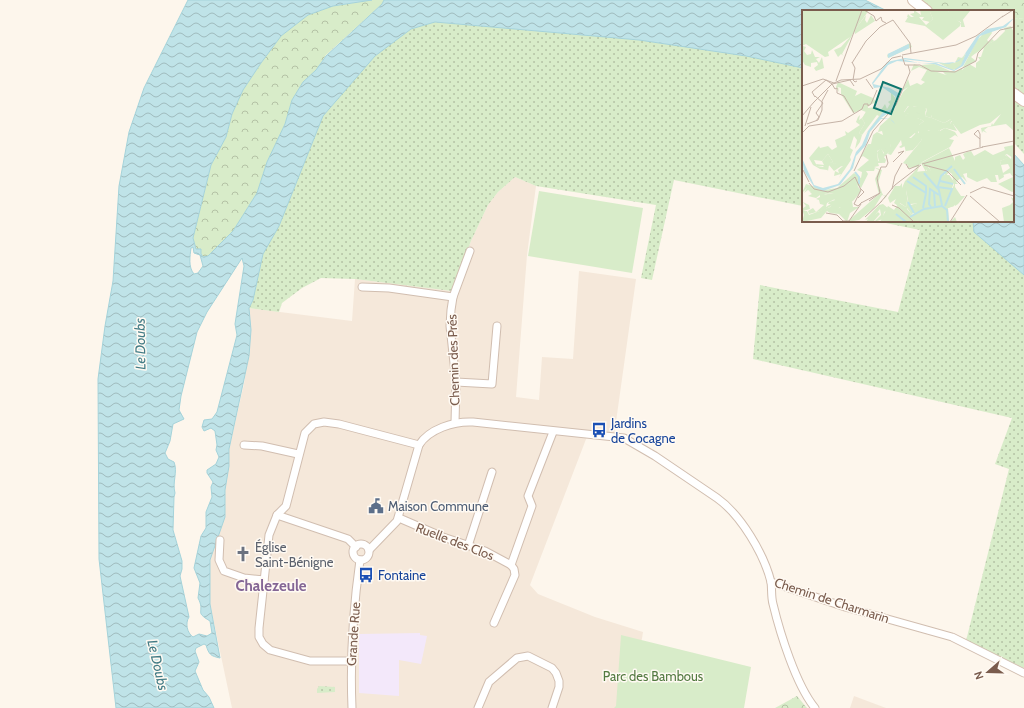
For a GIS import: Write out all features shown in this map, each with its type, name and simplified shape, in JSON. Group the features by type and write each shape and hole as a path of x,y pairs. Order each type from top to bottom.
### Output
{"street":[{"path":"913,0 926,10"},
{"path":"1014,94 1024,102"},
{"name":"Chemin des Prés","path":"455,423 456,382 450,326 453,297 470,251"},
{"name":"Chemin des Prés","path":"362,287 388,288 453,297"},
{"path":"456,382 492,384 497,326"},
{"path":"351,661 310,661 270,650 263,644 259,637 258,628 269,535 277,515 286,506 298,454 305,433 314,424 324,422 419,445"},
{"name":"Chemin de Charmarin","path":"455,423 473,422 553,432 624,438 656,456 717,498 731,510 745,529 760,555 771,582 845,607 952,637 1024,673"},
{"path":"356,547 354,556 360,560 367,557 368,550 393,526 398,518 419,445 426,436 455,423"},
{"path":"494,623 515,575 514,569 511,565 532,506 528,496 553,432"},
{"path":"244,445 262,446 298,454"},
{"path":"468,546 492,472"},
{"path":"277,515 348,539 356,547"},
{"name":"Ruelle des Clos","path":"398,518 468,546 485,551 511,565"},
{"path":"220,540 219,560 224,571 244,578 264,580"},
{"path":"356,547 363,545 368,550"},
{"name":"Grande Rue","path":"352,708 351,661 356,584 360,560"},
{"path":"771,582 773,602 780,628 804,692 815,708"},
{"path":"478,708 489,682 517,658 528,656 552,668 556,673 559,681 559,687 552,708"}],"shaded area":[{"name":"Chalezeule","path":"515,177 536,186 527,255 516,397 539,400 542,357 573,359 579,271 636,279 614,436 588,434 530,585 538,594 595,617 643,632 631,708 232,708 210,604 210,560 225,517 225,490 229,466 229,449 244,384 251,330 249,308 352,321 355,279 452,291 471,241 488,205 498,192"},
{"path":"420,633 420,635 427,636 421,664 399,660 399,696 359,693 359,634"},
{"path":"854,696 886,708 850,708"}],"green space":[{"path":"372,0 384,0 382,4 326,55 316,70 303,82 292,100 285,124 267,162 257,193 233,231 208,256 203,257 201,254 201,249 196,249 193,238 211,165 226,137 232,114 243,90 281,36 308,15 333,6"},
{"path":"917,0 1024,0 1024,18 1014,19 1014,10 930,10"},
{"path":"1024,18 1024,154 1014,143 1014,19"},
{"path":"435,22 639,40 746,56 802,68 802,206 674,180 652,280 641,278 656,205 536,186 515,177 498,192 488,205 471,241 452,291 355,279 321,278 302,288 282,303 279,312 249,308 253,300 263,254 279,226 323,116 375,56 411,29"},
{"path":"539,191 643,208 632,273 528,256"},
{"path":"881,222 973,222 974,232 1024,275 1024,668 966,641 1009,469 995,464 1012,418 753,359 760,285 898,312 920,230"},
{"name":"Parc des Bambous","path":"621,635 751,667 744,708 614,708 616,706"},
{"path":"319,686 335,687 335,692 317,693"},
{"path":"797,696 807,708 775,708"}],"water":[{"name":"Le Doubs","path":"188,0 372,0 333,6 308,15 281,36 243,90 232,114 226,137 211,165 193,238 196,249 201,249 201,254 203,257 208,256 233,231 257,193 267,162 285,124 292,100 303,82 316,70 326,56 382,4 384,0 865,0 885,10 802,10 802,68 746,56 639,40 435,22 411,29 375,56 323,116 279,226 263,254 253,300 249,308 251,330 249,356 229,449 229,466 225,490 225,517 210,560 210,604 220,658 214,657 204,644 196,648 195,651 199,662 195,671 203,690 209,697 214,708 116,708 99,559 98,379 113,281 119,186 129,132 144,88","holes":["193,247 194,253 200,255 203,266 198,273 194,274 190,261 191,248","242,258 244,266 235,324 237,335 217,412 212,419 204,420 202,427 204,431 211,428 215,431 217,445 216,450 219,457 216,464 207,470 207,473 213,482 211,487 212,497 206,512 206,528 201,536 194,568 200,583 198,598 201,613 210,621 212,633 207,636 199,634 193,637 187,628 189,617 180,576 182,561 173,530 175,466 174,462 168,459 165,453 170,441 173,424 184,419 179,410 181,396 197,332 207,312"]},
{"path":"1014,154 1024,165 1024,275 974,232 973,222 1014,222"}],"place":[{"name":"Jardins de Cocagne","path":"599,430"},
{"name":"Maison Commune","path":"376,506"},
{"name":"Église Saint-Bénigne","path":"243,554"},
{"name":"Fontaine","path":"366,575"}],"district":[{"name":"Chalezeule","path":"271,586"}]}
